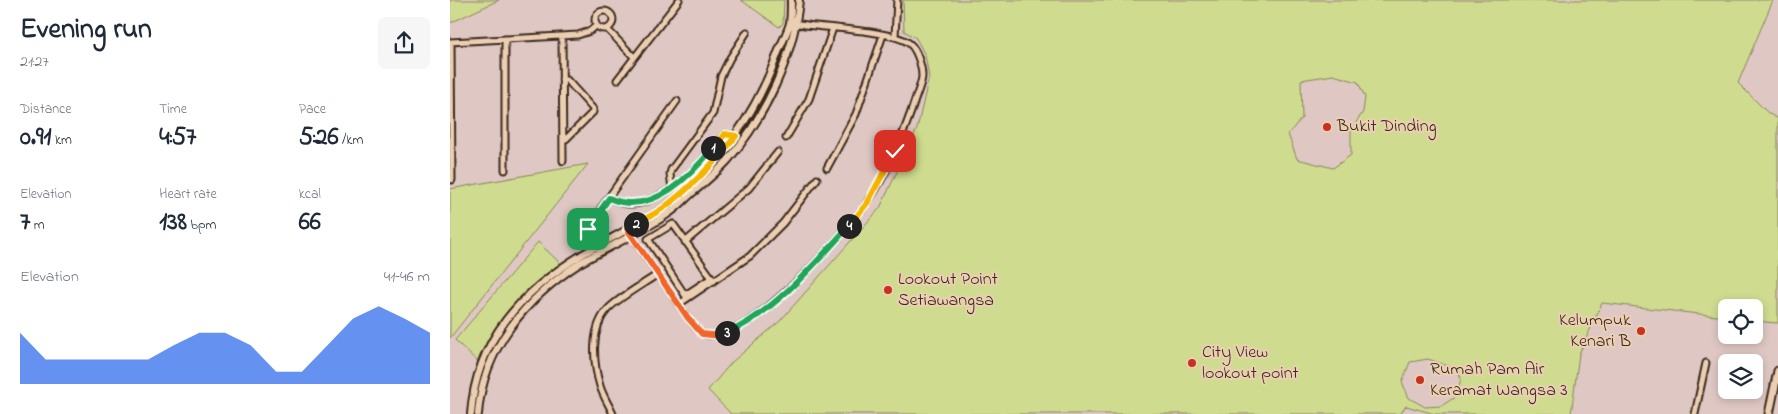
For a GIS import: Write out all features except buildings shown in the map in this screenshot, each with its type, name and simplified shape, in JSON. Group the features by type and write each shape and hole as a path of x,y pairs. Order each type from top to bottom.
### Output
{"main road":[{"path":"1769,414 1778,371"}],"street":[{"path":"617,80 678,0"},
{"path":"471,414 474,390 484,357 501,327 523,300 546,280 582,254 664,207 691,185 719,157 736,136 767,83 790,23 791,0"},
{"path":"478,414 481,391 496,350 511,325 528,304 550,284 581,263 670,213 728,160 771,95 797,24 800,0"},
{"path":"895,36 897,0"},
{"path":"605,11 610,14 613,19 608,28 602,29 596,26 594,21 596,15 605,11"},
{"path":"627,229 678,304 702,334 720,336 733,331 767,309 817,262 868,202 906,130 922,76 919,60 911,44 895,36 790,23"},
{"path":"452,180 451,42 562,36 586,32 596,26"},
{"path":"608,28 634,57"},
{"path":"786,138 809,99 833,28"},
{"path":"672,189 671,170 714,114 721,76 747,32"},
{"path":"828,168 856,114 883,34"},
{"path":"562,36 563,161"},
{"path":"505,40 505,170"},
{"path":"562,80 567,80 593,109 593,112 566,139 563,139"},
{"path":"585,235 601,208 677,101"},
{"path":"609,198 620,203 637,204 672,189 692,173 725,134 736,136"},
{"path":"685,242 749,188 778,152"},
{"path":"678,304 686,296 750,256 783,223 817,179"},
{"path":"686,296 648,239 673,224 712,279"},
{"path":"613,414 600,388 596,367 595,341 598,323 608,309 658,274"},
{"path":"1695,414 1706,363"}],"green space":[{"path":"450,0 499,0 450,23"},
{"path":"741,0 784,0 783,23 779,27"},
{"path":"903,0 1773,0 1738,83 1768,113 1778,119 1778,323 1763,322 1763,299 1718,299 1718,316 1602,303 1579,354 1571,414 1435,414 1406,406 1400,414 731,414 708,390 732,362 780,321 880,208 917,129 929,77 925,55 916,38 904,31","holes":["1333,75 1358,82 1365,97 1363,112 1351,130 1351,155 1333,168 1297,159 1288,134 1302,118 1301,80","1428,359 1457,369 1461,378 1457,396 1441,406 1425,407 1409,398 1402,382 1410,362"]},
{"path":"588,164 450,338 450,189"},
{"path":"538,242 562,265 530,289 487,341 479,363 455,340"}],"place":[{"name":"Bukit Dinding","path":"1327,127"},
{"name":"Lookout Point Setiawangsa","path":"888,290"},
{"name":"Kelumpuk Kenari B","path":"1641,331"},
{"name":"City View lookout point","path":"1192,363"},
{"name":"Rumah Pam Air Keramat Wangsa 3","path":"1420,380"}],"route":[{"path":"588,229 609,198 620,203 637,204 672,189 692,173 725,134 736,136 719,157 691,185 664,207 627,229 688,318 702,334 720,336 733,331 767,309 817,262 868,202 895,151"}]}
